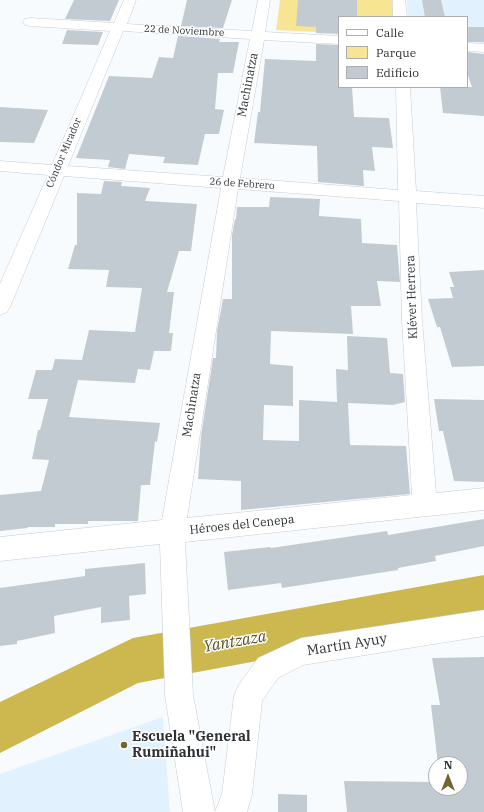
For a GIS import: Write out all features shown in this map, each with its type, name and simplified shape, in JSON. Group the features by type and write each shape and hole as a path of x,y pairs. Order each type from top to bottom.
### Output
{"street":[{"name":"Cóndor Mirador","path":"0,306 130,0"},
{"name":"Machinatza","path":"199,812 179,695 172,532 230,184 264,0"},
{"path":"399,0 400,16"},
{"name":"22 de Noviembre","path":"30,22 338,40"},
{"path":"468,47 484,48"},
{"name":"Kléver Herrera","path":"403,88 412,320 425,506"},
{"name":"26 de Febrero","path":"0,166 484,202"},
{"name":"Héroes del Cenepa","path":"0,549 484,499"},
{"name":"Martín Ayuy","path":"231,812 236,794 248,696 268,668 301,652 484,623"}],"shaded area":[{"path":"407,0 484,0 484,43 468,42 468,16 408,16"},
{"name":"Escuela \"General Rumiñahui\"","path":"163,717 170,812 0,812 0,774"}],"green space":[{"path":"280,0 392,0 393,16 338,16 338,33 276,30"}],"building":[{"path":"74,0 119,0 110,21 65,19"},
{"path":"187,0 232,0 223,28 181,26"},
{"path":"298,0 357,0 357,16 338,16 338,34 316,33 316,27 296,26"},
{"path":"422,0 441,0 445,16 425,16"},
{"path":"468,27 484,27 484,42 468,42"},
{"path":"67,30 103,32 98,45 62,44"},
{"path":"178,36 220,39 219,42 239,42 233,73 218,73 215,109 224,110 219,134 205,134 198,165 163,163 165,157 129,154 125,169 108,167 110,160 76,158 109,76 152,78 159,57 173,58"},
{"path":"316,44 338,45 338,88 352,88 354,117 389,118 393,148 372,147 375,171 363,170 364,186 318,182 317,146 254,143 258,112 260,112 265,59 316,61"},
{"path":"468,52 484,54 484,116 443,113 440,88 472,87 468,76"},
{"path":"0,107 48,110 34,143 0,142"},
{"path":"104,181 122,182 121,186 150,188 145,201 197,204 191,251 179,251 167,292 174,292 169,333 173,333 171,351 154,351 150,370 138,369 135,383 78,380 69,417 160,423 157,442 155,441 150,485 141,485 138,521 88,521 88,524 55,524 55,527 28,527 0,531 0,495 41,491 49,460 32,459 38,430 40,430 48,399 28,399 36,370 52,370 55,359 82,360 89,330 135,332 142,288 106,287 109,270 68,269 75,245 77,245 77,193 101,194"},
{"path":"270,197 320,199 319,216 361,219 362,243 397,245 400,282 377,281 381,306 351,306 353,334 271,331 270,364 293,366 293,406 264,405 263,440 299,441 299,400 337,402 336,369 348,370 347,336 387,338 390,373 403,374 405,402 393,405 348,403 350,445 406,446 410,494 241,510 241,481 198,479 201,436 213,358 216,358 217,331 223,299 232,299 232,235 237,207 269,207"},
{"path":"484,270 484,366 452,367 440,327 437,327 428,299 453,298 450,287 454,287 449,272"},
{"path":"434,399 484,400 484,482 454,481 443,431 439,431"},
{"path":"484,519 484,546 435,556 436,561 398,568 398,570 282,588 281,583 228,590 224,552 271,548 387,531 388,535"},
{"path":"145,563 146,594 129,596 130,620 101,623 101,607 54,616 55,633 17,641 17,644 0,646 0,588 85,576 85,569"},
{"path":"484,657 484,812 347,812 344,781 428,782 428,796 468,796 468,756 437,756 431,705 440,705 432,658"},
{"path":"278,794 307,795 307,812 278,812"}],"waterway":[{"name":"Yantzaza","path":"0,728 133,661 484,597"}],"place":[{"name":"Escuela \"General Rumiñahui\"","path":"124,745"}]}
